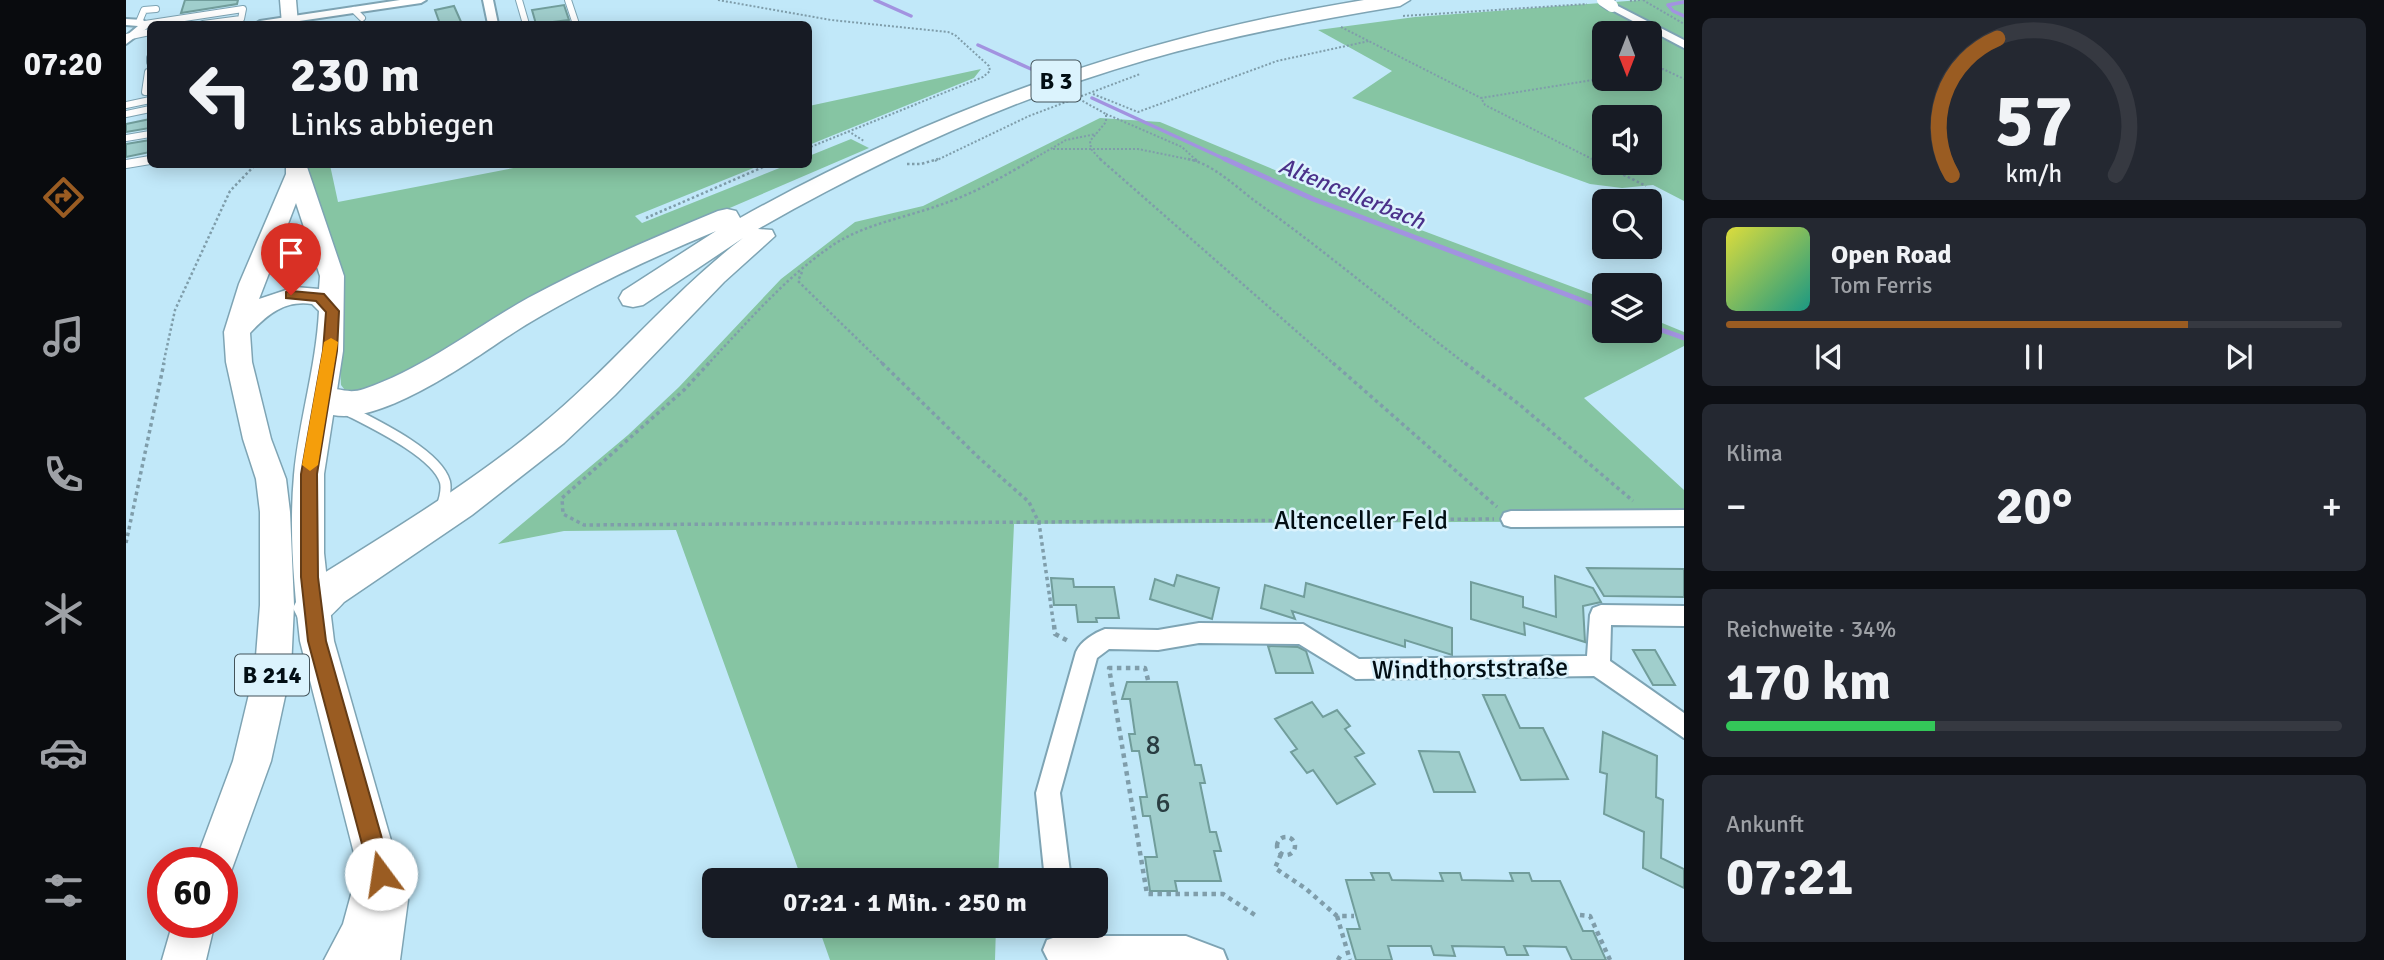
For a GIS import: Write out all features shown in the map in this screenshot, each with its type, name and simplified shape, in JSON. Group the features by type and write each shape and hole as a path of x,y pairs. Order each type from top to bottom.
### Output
{"highway":[{"name":"B 3","path":"633,298 860,154 902,152 1001,102 1146,51 1269,22 1400,8"},
{"path":"331,401 363,401 409,383 552,297 642,252 746,209 878,146 902,152"},
{"path":"313,608 331,590 519,461 580,411 703,286 860,154"}],"main road":[{"path":"288,0 290,21"},
{"name":"B 214","path":"297,169 332,275 331,401 309,474 308,553 313,608 317,641 387,900 378,960"},
{"name":"B 214","path":"221,847 253,761 273,669 277,605 275,512 271,479 257,439 239,362 237,332 251,284 297,169"},
{"path":"237,332 263,306 274,299 291,295 320,297 332,311"},
{"path":"346,960 362,931 374,890 374,848"},
{"path":"184,960 190,938"}],"street":[{"path":"298,21 358,14 392,2 421,0"},
{"path":"488,0 492,21"},
{"path":"1603,3 1684,45"},
{"path":"128,39 142,30 140,25"},
{"path":"128,39 147,40"},
{"path":"1511,519 1684,518"},
{"name":"Windthorststraße","path":"1598,666 1601,615 1684,616"},
{"name":"Windthorststraße","path":"1087,652 1105,639 1158,640 1199,633 1303,634 1356,669 1598,666 1684,727"},
{"path":"1057,868 1048,793 1087,652"},
{"path":"1060,938 1085,949 1186,950 1213,960"}],"lane":[{"path":"226,21 241,19 244,0"},
{"path":"519,0 525,21"},
{"path":"568,0 575,21"},
{"path":"140,25 144,10 156,9"},
{"path":"166,21 243,9"},
{"path":"126,105 147,101"},
{"path":"126,114 147,110"},
{"path":"126,138 147,134"},
{"path":"126,164 147,160"},
{"path":"331,401 427,459 439,470 445,480 445,501 435,521"}],"path":[{"path":"718,0 831,20 948,32 989,66 990,71 983,77 812,146"},
{"path":"1557,6 1565,0"},
{"path":"1629,1 1642,0 1684,24"},
{"path":"1400,8 1603,3"},
{"path":"1349,23 1336,24 1481,98 1485,105 1646,186"},
{"path":"1091,94 1106,97 1124,109 1138,112 1277,61 1369,41"},
{"path":"1662,69 1684,79"},
{"path":"902,152 921,164 934,161 1029,116 1147,72"},
{"path":"1481,98 1592,80"},
{"path":"1079,99 1182,147 1312,242 1399,314 1520,405 1653,518"},
{"path":"1107,114 1106,122 1090,141 1091,149 1511,519"},
{"path":"848,131 860,154"},
{"path":"786,282 837,243 875,224 938,206 994,182 1066,141 1096,134"},
{"path":"1050,149 1138,149 1198,161"},
{"path":"126,543 128,523 175,310 230,191 252,168"},
{"path":"646,218 760,168"},
{"path":"798,281 802,270"},
{"path":"786,282 798,281 978,457 1029,502 1039,523 1055,634 1087,652"},
{"name":"Altenceller Feld","path":"786,282 684,390 562,498 563,514 584,525 1511,519"},
{"path":"1148,680 1145,668 1109,668 1147,894 1223,894 1255,915"},
{"path":"1283,836 1290,839 1295,846 1295,853 1289,857 1281,854 1276,847 1277,839 1283,836"},
{"path":"1281,854 1275,867 1306,888 1337,916 1350,960"},
{"path":"1580,915 1590,916 1610,960"},
{"path":"1337,916 1354,916"}],"green space":[{"path":"1641,0 1684,0 1684,201 1653,185 1622,188 1590,184 1352,98 1392,71 1318,30 1415,17"},
{"path":"981,69 974,78 812,144 812,105"},
{"path":"1100,118 1160,122 1397,221 1592,294 1592,343 1662,343 1662,323 1684,332 1684,346 1584,398 1684,490 1684,521 1014,524 999,868 798,868 676,530 564,531 498,544 628,435 679,387 781,279 855,222 923,206"},
{"path":"851,139 869,148 639,247 418,375 348,394 341,385 339,349 306,168 331,168 338,202 514,168 754,168 635,216 642,223 780,168 812,168 812,155"},
{"path":"822,938 996,938 995,960 830,960"}],"building":[{"path":"185,0 238,0 237,4 181,13"},
{"path":"564,5 569,20 535,21 532,10"},
{"path":"454,6 461,21 439,21 435,10"},
{"path":"147,120 147,128 126,132 126,124"},
{"path":"147,140 147,153 126,157 126,144"},
{"path":"1587,568 1684,569 1684,597 1604,596"},
{"path":"1177,575 1219,588 1212,619 1150,599 1155,579 1174,586"},
{"path":"1555,576 1593,588 1601,602 1583,606 1585,642 1524,623 1525,635 1471,619 1471,582 1523,597 1523,607 1556,617"},
{"path":"1051,578 1073,579 1074,587 1114,587 1119,618 1096,618 1097,622 1078,622 1076,605 1054,605"},
{"path":"1306,583 1452,628 1452,655 1405,640 1405,647 1292,611 1295,619 1261,608 1265,585 1304,597"},
{"path":"1268,646 1298,647 1306,651 1313,673 1276,673"},
{"path":"1633,650 1655,650 1675,685 1653,685"},
{"path":"1127,682 1177,682 1195,765 1201,765 1205,783 1200,783 1210,832 1216,832 1221,851 1214,851 1221,881 1175,881 1177,891 1150,891 1145,857 1157,857 1150,816 1143,816 1140,797 1147,797 1139,751 1132,751 1129,734 1135,734 1130,699 1122,699"},
{"path":"1483,695 1505,695 1520,728 1543,728 1568,779 1521,780"},
{"path":"1312,702 1323,717 1337,710 1350,726 1345,729 1364,753 1355,757 1375,784 1337,804 1313,770 1307,773 1291,752 1297,749 1275,719"},
{"path":"1603,732 1657,756 1656,797 1663,800 1661,858 1684,869 1684,888 1643,868 1644,832 1604,814 1607,774 1600,772"},
{"path":"1419,751 1459,752 1475,792 1434,792"},
{"path":"1371,873 1389,873 1392,880 1443,881 1440,873 1460,873 1462,880 1513,881 1510,873 1529,873 1532,881 1560,881 1583,931 1593,931 1606,960 1572,960 1566,947 1524,946 1528,955 1507,955 1504,947 1452,946 1455,956 1434,955 1431,946 1388,946 1392,960 1356,960 1347,929 1360,929 1346,880 1374,880"}],"waterway":[{"name":"Altencellerbach","path":"875,0 911,16"},
{"path":"1684,2 1668,5 1673,11 1684,16"},
{"name":"Altencellerbach","path":"978,45 1031,69"},
{"name":"Altencellerbach","path":"1071,88 1077,91"},
{"name":"Altencellerbach","path":"1092,98 1229,161"},
{"name":"Altencellerbach","path":"1225,159 1313,199 1592,304"},
{"name":"Altencellerbach","path":"1662,330 1684,338"}],"slow traffic":[{"path":"310,465 324,397 331,342"}],"route":[{"path":"291,295 320,297 332,311 324,397 309,474 309,577 317,641 381,874"}]}
